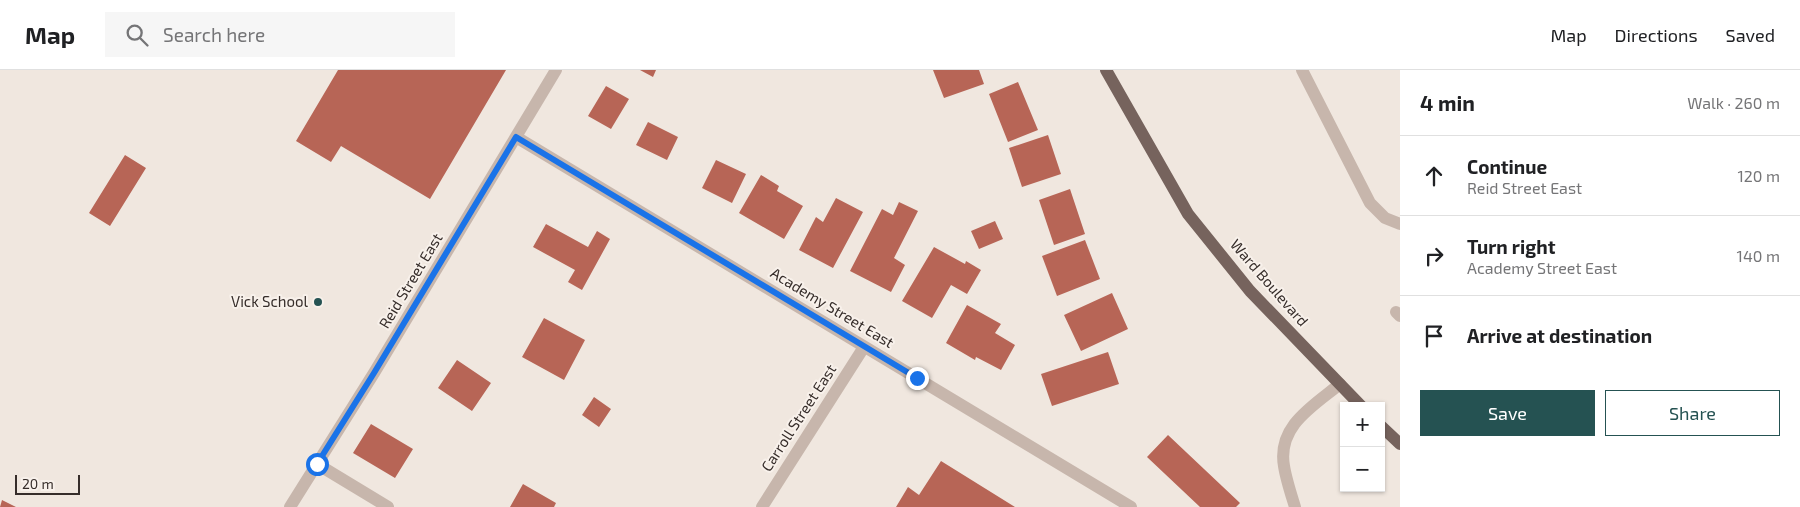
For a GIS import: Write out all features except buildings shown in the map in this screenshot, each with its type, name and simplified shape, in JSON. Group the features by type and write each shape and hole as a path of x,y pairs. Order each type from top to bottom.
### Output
{"main road":[{"name":"Ward Boulevard","path":"1106,70 1188,214 1250,291 1357,402"},
{"path":"1385,430 1400,444"}],"street":[{"name":"Reid Street East","path":"290,507 374,373 556,70"},
{"path":"1302,70 1370,203 1385,218 1400,224"},
{"name":"Academy Street East","path":"516,137 1131,507"},
{"path":"1400,311 1396,312 1400,316"},
{"name":"Carroll Street East","path":"762,507 864,347"},
{"path":"1295,507 1283,465 1284,440 1294,421 1340,384"},
{"path":"317,464 388,507"}],"place":[{"name":"Vick School","path":"318,302"}],"route":[{"path":"317,464 516,137 917,378"}]}
